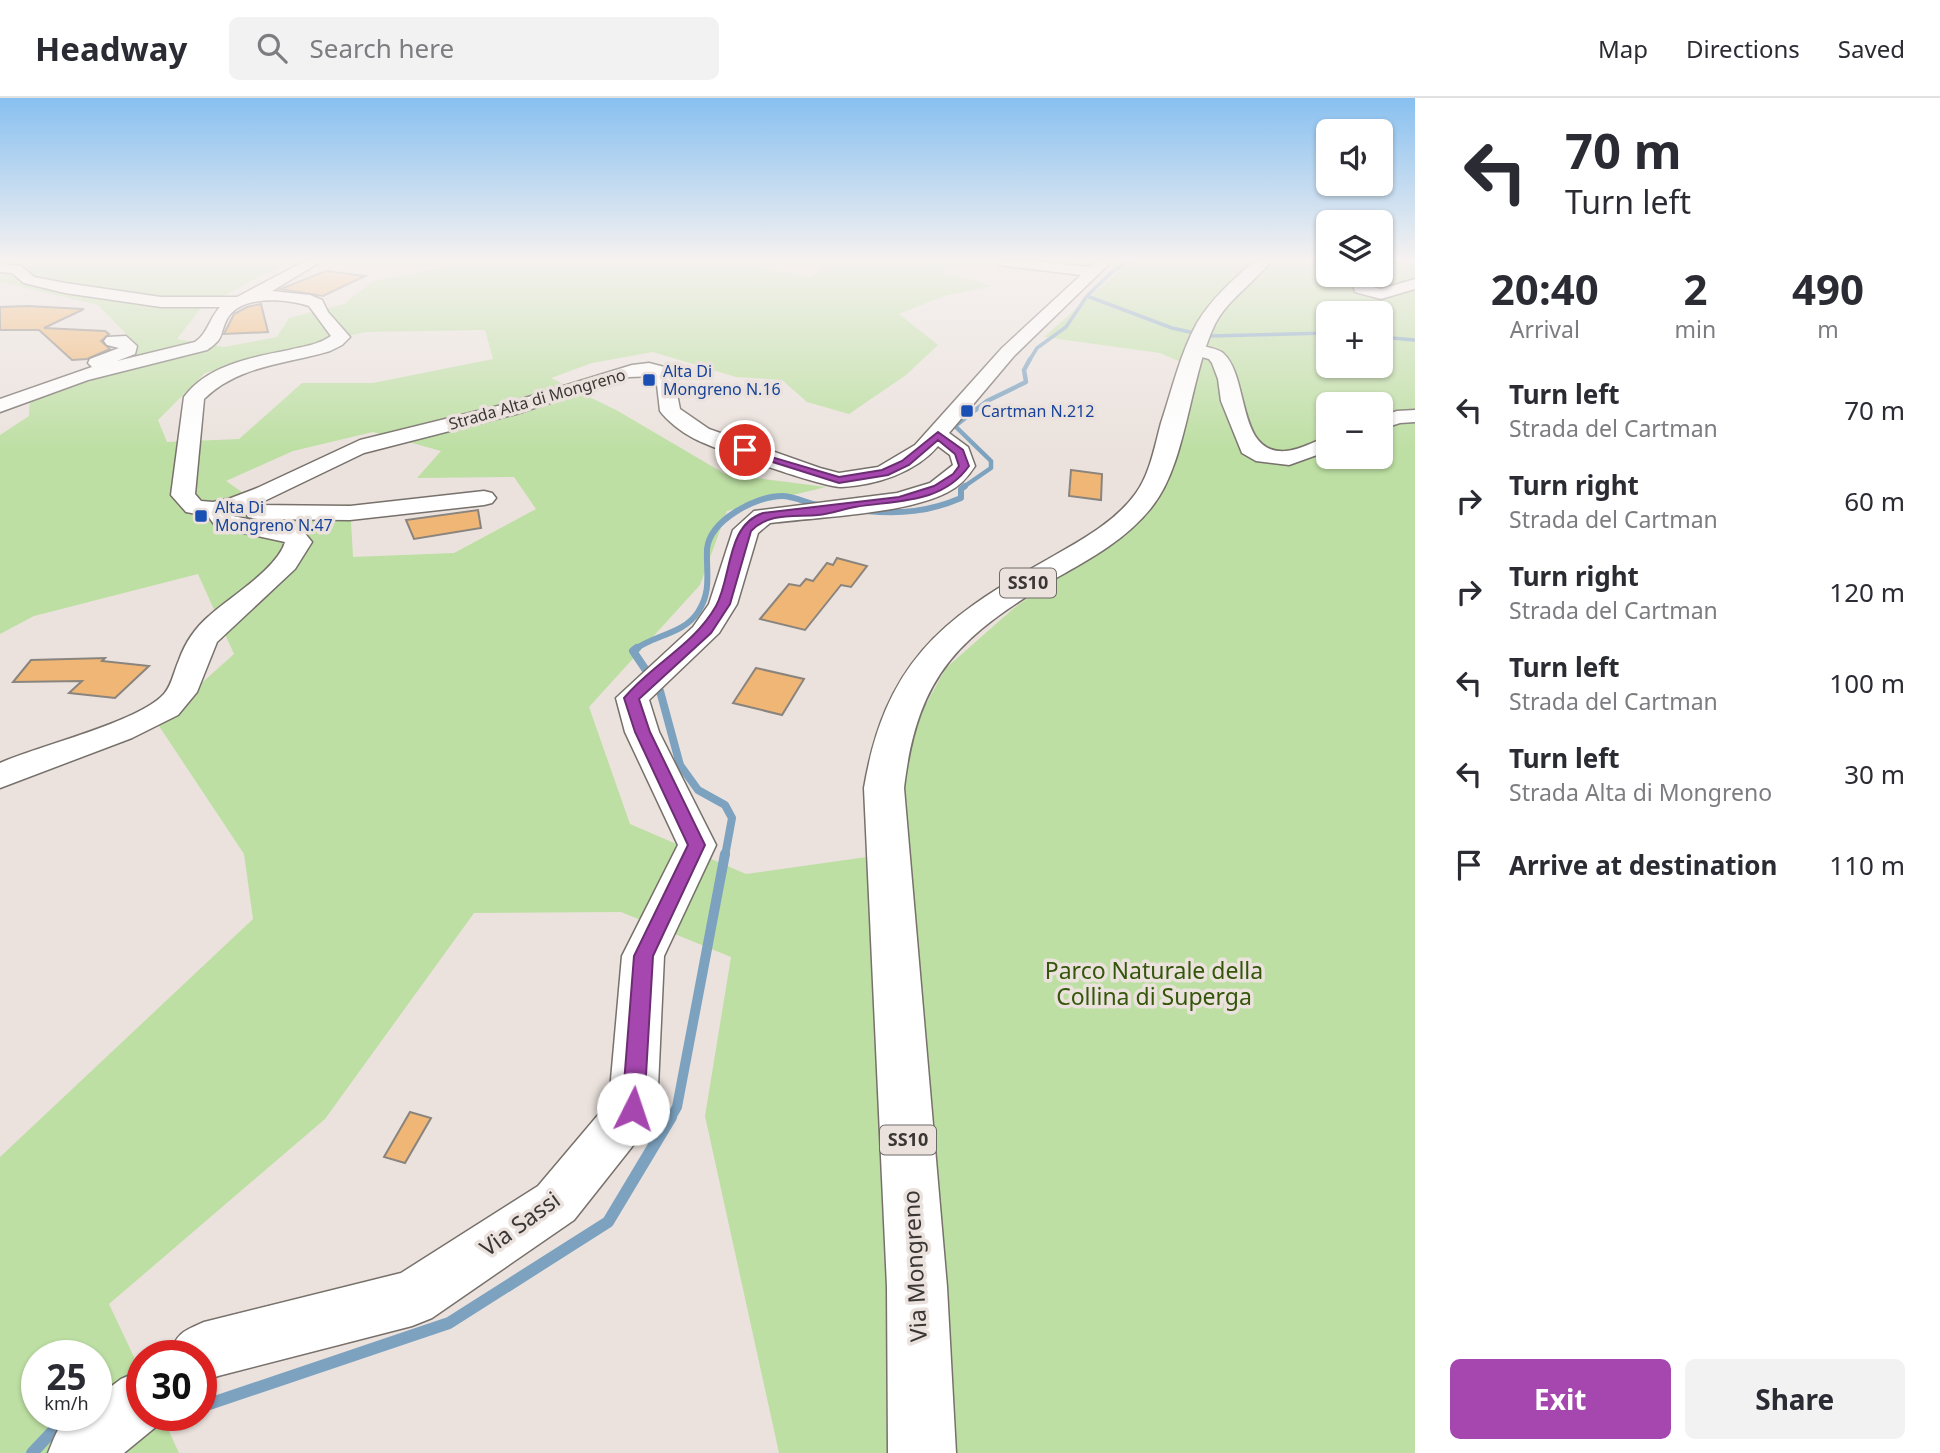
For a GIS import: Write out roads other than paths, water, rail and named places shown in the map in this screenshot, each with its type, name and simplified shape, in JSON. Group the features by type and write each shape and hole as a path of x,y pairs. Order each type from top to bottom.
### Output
{"main road":[{"name":"SS10","path":"1197,350 1206,324"},
{"name":"Via Mongreno","path":"922,1453 918,1287 884,788 887,753 912,686 933,656 954,635 992,606 1089,548 1137,509 1154,484 1197,350"}],"street":[{"path":"0,405 81,376 201,346 213,338 217,324"},
{"path":"330,324 341,337 322,347 268,360 225,375 210,382 194,397 183,495 187,503 222,510 341,522 439,512"},
{"path":"938,435 950,416 1008,352 1038,324"},
{"path":"0,405 66,373 129,350 120,340 113,341"},
{"path":"1197,350 1214,355 1221,363 1228,379 1231,401 1250,448 1264,456 1289,458 1316,448"},
{"name":"Strada Alta di Mongreno","path":"222,510 275,489 355,448 528,405 638,369 657,369 665,373 670,411 701,434 811,473 839,480 884,473 905,463 938,435"},
{"path":"1393,419 1415,416"},
{"name":"Via Sassi","path":"217,1348 412,1298 556,1203 633,1109 643,956 697,845 642,732 632,698 704,633 723,604 746,530 753,522 763,516 821,512 857,504 900,500 938,488 956,476 964,466 960,452 938,435"},
{"path":"222,510 285,514 350,513 484,498"},
{"path":"0,777 56,753 136,725 175,703 194,656 208,633 298,549 299,542 294,536 225,522 222,510"},
{"path":"79,1453 82,1447 126,1413"}],"waterway":[{"path":"1029,361 1037,348 1068,324"},
{"path":"1162,324 1208,336 1316,333"},
{"path":"1393,338 1415,340"},
{"path":"962,488 991,468 991,461 955,426 987,401 1026,382 1024,370 1030,359"},
{"path":"866,511 903,512 926,509 961,498 961,489 965,486"},
{"path":"636,649 677,630 698,612 707,589 707,549 710,538 725,519 748,505 771,497 786,496 818,505"},
{"path":"636,649 633,651 660,691 680,765 698,790 725,805 732,818 725,856"},
{"path":"670,1119 677,1107 725,854"},
{"path":"217,1401 449,1323 608,1222 671,1117"},
{"path":"32,1453 53,1431"}],"place":[{"name":"Alta Di Mongreno N.16","path":"649,380"},
{"name":"Cartman N.212","path":"967,411"},
{"name":"Alta Di Mongreno N.47","path":"201,516"}],"park label":[{"name":"Parco Naturale della Collina di Superga","path":"1154,984"}]}
